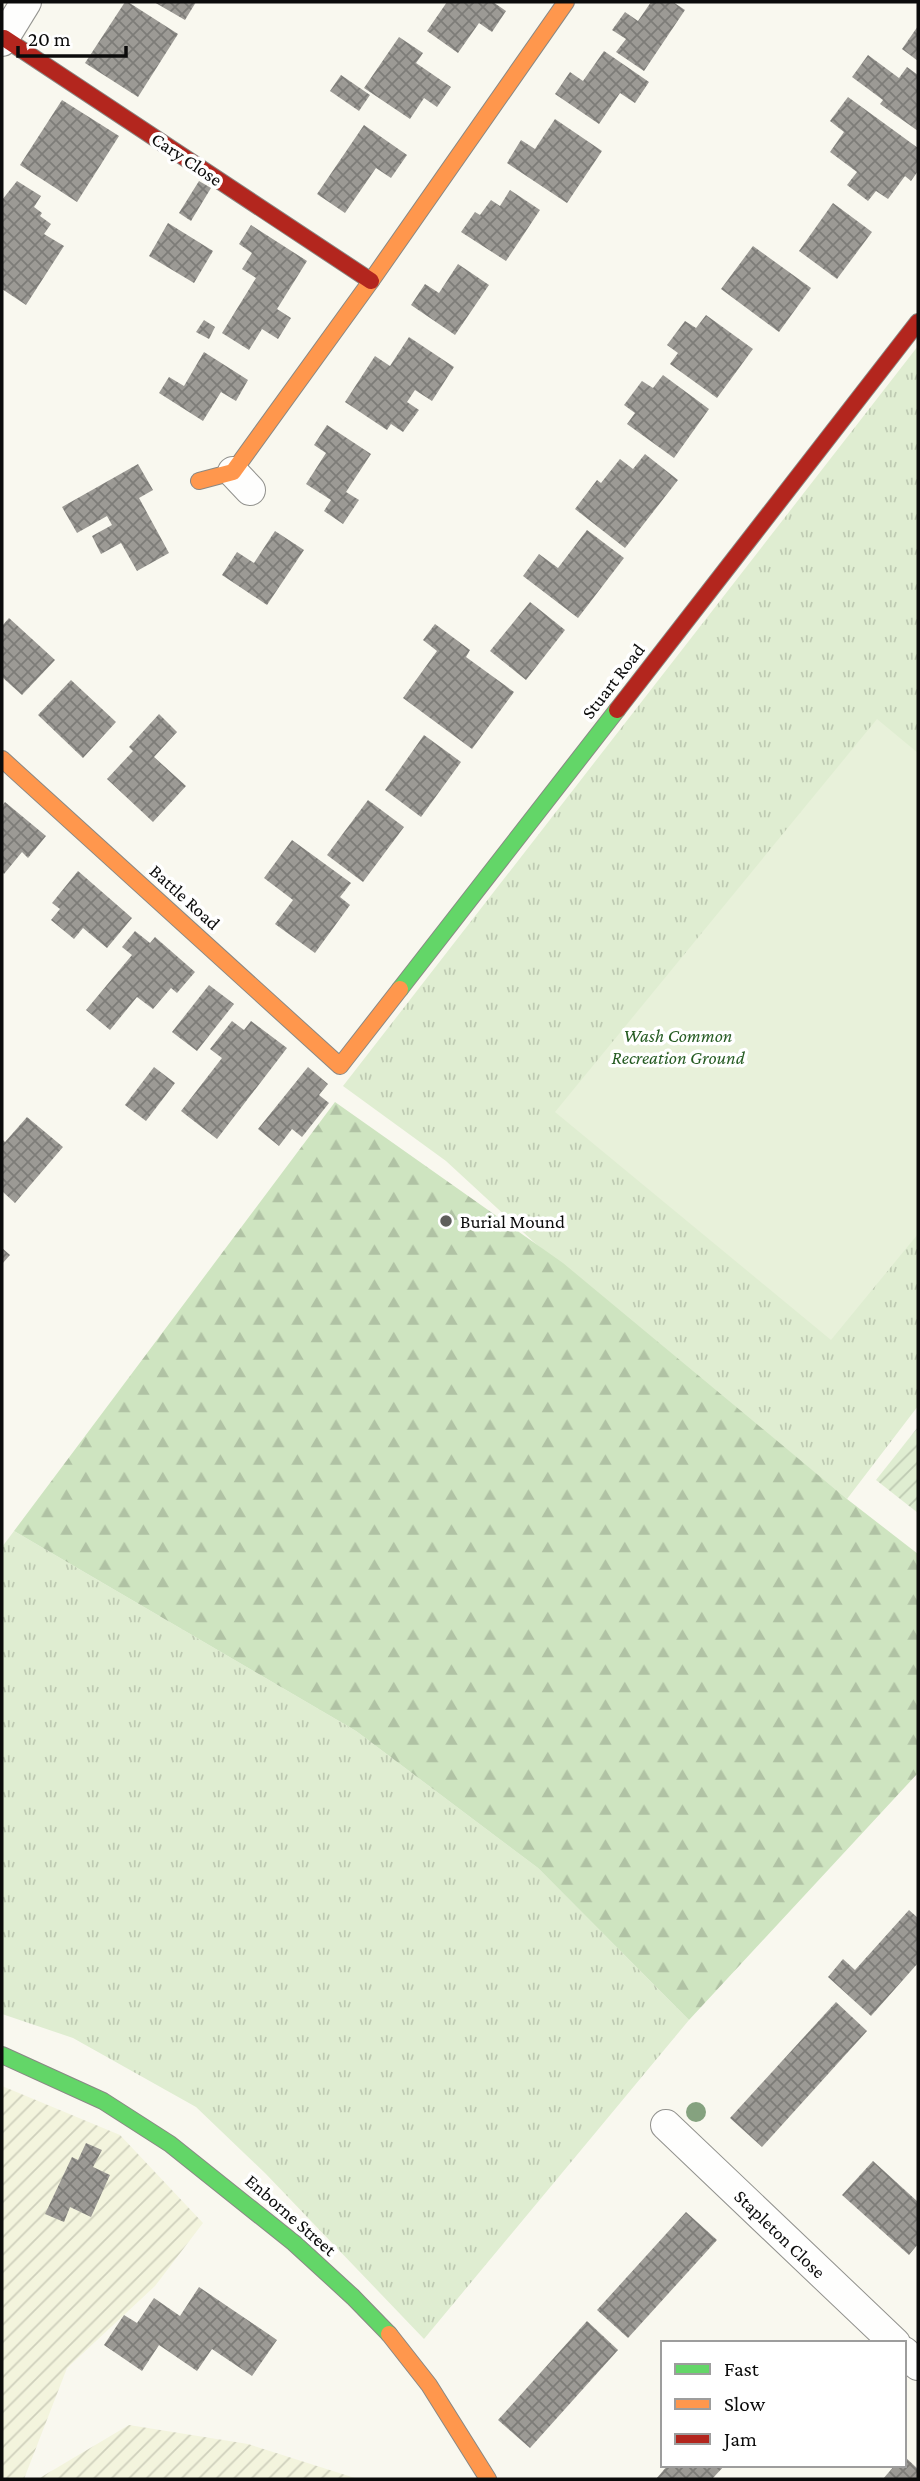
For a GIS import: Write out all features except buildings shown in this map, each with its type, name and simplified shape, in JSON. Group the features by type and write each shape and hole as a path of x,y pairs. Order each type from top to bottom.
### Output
{"street":[{"path":"3,39 26,2"},
{"path":"199,481 242,481 371,281 566,2"},
{"name":"Cary Close","path":"3,39 371,281"},
{"name":"Stuart Road","path":"340,1066 918,322"},
{"name":"Battle Road","path":"2,759 340,1066"},
{"name":"Enborne Street","path":"2,2055 67,2083 115,2108 176,2146 304,2252 407,2355 442,2403 488,2479"},
{"name":"Stapleton Close","path":"666,2125 893,2341"}],"green space":[{"name":"Wash Common Recreation Ground","path":"918,346 918,1406 847,1499 536,1244 446,1161 343,1086"},
{"path":"877,719 918,753 918,1234 831,1340 555,1112"},
{"path":"335,1102 563,1263 847,1499 918,1554 918,1773 689,2020 538,1868 356,1731 14,1531"},
{"path":"918,1427 918,1513 876,1480"},
{"path":"14,1531 356,1731 538,1868 689,2020 424,2339 265,2173 196,2107 73,2038 2,2014 2,1547"},
{"path":"2,2086 120,2135 203,2223 155,2286 67,2368 24,2479 2,2479"},
{"path":"129,2425 248,2444 358,2479 38,2479"}],"traffic: fast":[{"path":"400,989 617,710"},
{"path":"2,2055 103,2101 170,2144 294,2243 389,2334"}],"traffic: slow":[{"path":"199,481 233,472 371,281 566,2"},
{"path":"2,759 340,1066 400,989"},
{"path":"389,2334 429,2385 488,2479"}],"traffic: jam":[{"path":"4,38 371,281"},
{"path":"617,710 918,322"}],"place":[{"name":"Burial Mound","path":"446,1221"}]}
